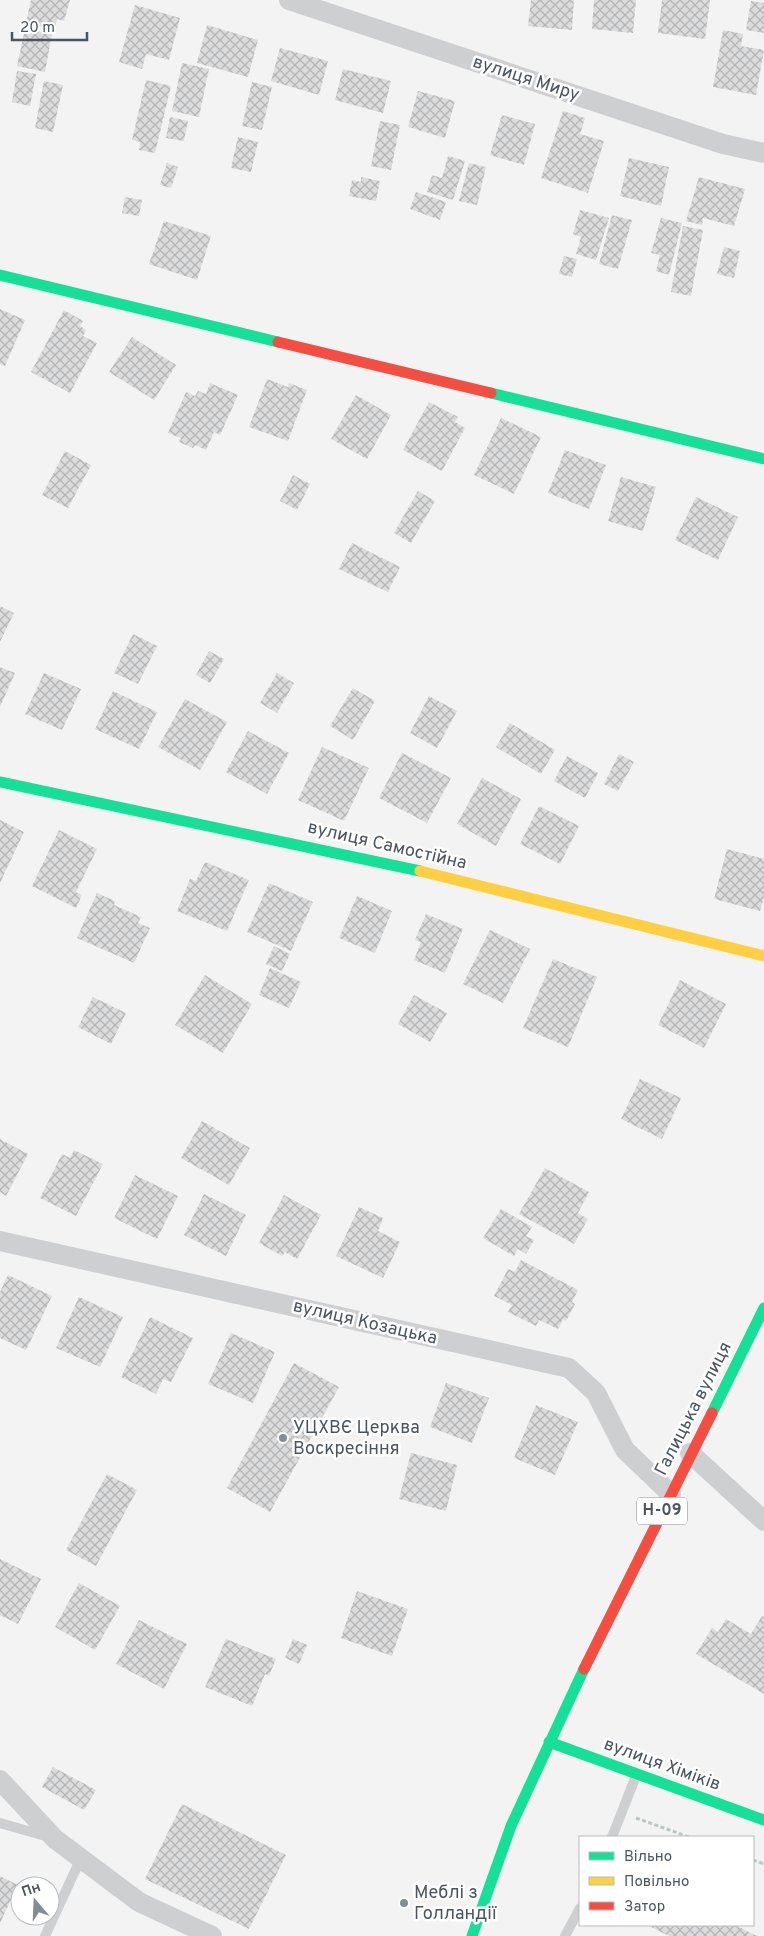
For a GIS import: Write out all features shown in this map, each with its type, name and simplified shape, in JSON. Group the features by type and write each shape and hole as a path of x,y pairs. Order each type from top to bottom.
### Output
{"street":[{"name":"вулиця Миру","path":"289,0 315,4 723,144 764,153"},
{"path":"0,275 764,459"},
{"name":"вулиця Самостійна","path":"0,782 400,866 764,956"},
{"name":"вулиця Козацька","path":"0,1241 569,1368 596,1392 625,1450 671,1494"},
{"name":"Галицька вулиця","path":"549,1742 690,1453 764,1308"},
{"path":"690,1453 764,1521"},
{"name":"вулиця Хіміків","path":"549,1742 764,1820"},
{"name":"Н-09","path":"472,1936 511,1826 549,1742"},
{"path":"0,1780 55,1839 139,1902 212,1936"}],"lane":[{"path":"612,1836 636,1775"},
{"path":"0,1822 55,1839"},
{"path":"45,1936 81,1858"},
{"path":"565,1936 579,1910"}],"path":[{"path":"622,1813 686,1836"}],"building":[{"path":"31,0 70,0 64,21 57,19 54,30 26,23"},
{"path":"531,0 574,0 572,30 528,26"},
{"path":"594,0 636,0 633,33 592,29"},
{"path":"662,0 710,0 705,39 658,33"},
{"path":"751,1 764,3 764,33 746,30"},
{"path":"135,5 180,18 169,60 146,54 142,69 119,62"},
{"path":"207,25 258,40 248,77 197,63"},
{"path":"25,29 52,34 45,72 17,66"},
{"path":"723,30 743,34 741,46 764,50 756,95 713,87"},
{"path":"280,48 328,61 319,95 271,81"},
{"path":"182,63 209,69 199,117 172,111"},
{"path":"343,69 391,81 383,113 335,100"},
{"path":"17,71 36,74 30,106 12,102"},
{"path":"146,80 171,86 155,153 139,150 140,142 132,140"},
{"path":"44,81 63,85 53,132 35,128"},
{"path":"252,82 272,87 262,130 242,126"},
{"path":"418,91 455,101 445,138 408,127"},
{"path":"563,111 585,118 580,134 604,141 588,193 541,178"},
{"path":"502,115 535,124 524,165 490,155"},
{"path":"170,117 188,121 184,141 166,138"},
{"path":"380,121 400,125 391,170 371,166"},
{"path":"238,137 258,142 251,172 231,168"},
{"path":"448,156 465,161 453,200 427,192 432,175 442,178"},
{"path":"629,158 669,167 661,206 620,196"},
{"path":"167,163 178,167 171,188 160,185"},
{"path":"469,163 486,167 477,205 459,201"},
{"path":"361,177 380,181 376,201 349,196 352,180 361,182"},
{"path":"699,177 745,189 734,226 703,218 702,225 686,221"},
{"path":"416,192 446,202 440,220 410,209"},
{"path":"125,197 142,200 139,216 122,213"},
{"path":"580,210 609,218 596,260 576,254 581,237 573,234"},
{"path":"612,215 632,220 618,269 599,264"},
{"path":"661,218 682,223 669,275 656,271 660,255 651,253"},
{"path":"164,221 211,236 197,280 149,264"},
{"path":"683,226 703,230 691,296 671,292"},
{"path":"724,247 740,251 734,278 717,274"},
{"path":"564,256 577,259 572,277 559,274"},
{"path":"0,309 25,320 5,366 0,364"},
{"path":"64,310 83,321 80,326 86,330 83,336 97,343 70,393 31,372"},
{"path":"132,337 176,365 154,400 109,372"},
{"path":"267,379 288,387 289,383 307,390 288,441 249,427"},
{"path":"210,383 238,395 220,435 214,432 206,450 195,445 193,448 179,442 181,438 168,433 186,392 195,396 198,391 206,394"},
{"path":"356,395 391,415 367,459 331,439"},
{"path":"429,402 458,417 455,422 465,428 442,471 403,450"},
{"path":"501,418 541,437 514,494 474,475"},
{"path":"565,450 606,465 589,509 548,493"},
{"path":"65,451 91,465 68,508 42,495"},
{"path":"293,475 310,484 297,510 280,501"},
{"path":"621,477 656,487 643,531 608,521"},
{"path":"418,491 435,501 411,543 394,533"},
{"path":"696,497 738,517 718,560 675,540"},
{"path":"352,543 400,567 388,592 339,569"},
{"path":"0,606 14,613 0,642"},
{"path":"133,634 157,646 138,684 114,673"},
{"path":"209,651 224,659 210,683 196,675"},
{"path":"0,667 15,673 0,707"},
{"path":"44,673 81,689 62,730 25,714"},
{"path":"277,673 294,683 277,713 260,703"},
{"path":"353,688 375,701 353,740 330,726"},
{"path":"113,691 157,712 139,749 95,729"},
{"path":"429,696 457,711 437,748 410,733"},
{"path":"185,699 227,722 200,770 158,747"},
{"path":"510,723 555,750 541,774 496,747"},
{"path":"248,731 289,753 267,794 226,772"},
{"path":"322,747 369,768 344,821 298,800"},
{"path":"402,753 451,778 427,823 379,798"},
{"path":"619,754 634,762 618,791 604,784"},
{"path":"567,756 598,773 585,798 554,781"},
{"path":"482,778 521,799 496,846 457,824"},
{"path":"539,806 579,826 560,864 520,844"},
{"path":"0,820 24,832 0,883"},
{"path":"59,830 97,849 76,892 82,895 76,908 32,886"},
{"path":"727,849 764,859 764,897 760,911 714,899"},
{"path":"205,862 249,880 227,931 177,911 190,879 196,881"},
{"path":"269,883 313,902 291,951 247,932"},
{"path":"97,893 115,901 114,905 141,917 138,923 150,928 134,963 77,938"},
{"path":"357,896 392,911 375,953 339,938"},
{"path":"426,914 463,929 445,973 414,960 421,942 415,940"},
{"path":"490,930 530,949 503,1003 463,984"},
{"path":"274,946 290,954 282,971 266,964"},
{"path":"553,959 597,977 568,1047 523,1028"},
{"path":"270,968 301,982 289,1008 259,995"},
{"path":"205,975 252,1004 223,1053 175,1025"},
{"path":"680,980 726,1004 704,1048 658,1025"},
{"path":"414,995 447,1013 430,1042 398,1024"},
{"path":"93,997 126,1013 111,1044 78,1027"},
{"path":"640,1079 681,1098 662,1139 621,1119"},
{"path":"202,1121 250,1148 229,1185 181,1158"},
{"path":"0,1139 28,1154 6,1196 0,1192"},
{"path":"74,1150 103,1164 76,1216 40,1198 62,1154 70,1158"},
{"path":"545,1168 589,1192 578,1213 588,1219 574,1244 519,1214"},
{"path":"135,1175 178,1196 157,1239 114,1218"},
{"path":"204,1194 246,1215 226,1256 184,1235"},
{"path":"284,1195 321,1215 297,1259 285,1252 282,1256 259,1243"},
{"path":"359,1207 383,1218 378,1231 400,1242 383,1278 336,1256"},
{"path":"501,1209 532,1227 526,1236 534,1240 526,1254 518,1249 514,1256 483,1238"},
{"path":"521,1260 578,1290 572,1302 575,1304 566,1321 563,1319 558,1329 539,1320 536,1326 508,1312 512,1305 494,1296 508,1269 515,1272"},
{"path":"8,1275 52,1296 26,1350 0,1338 0,1292"},
{"path":"79,1297 123,1317 100,1367 56,1348"},
{"path":"150,1317 193,1338 171,1382 163,1379 156,1394 121,1377"},
{"path":"231,1333 275,1352 253,1403 208,1384"},
{"name":"УЦХВЄ Церква Воскресіння","path":"294,1363 339,1387 270,1512 227,1488"},
{"path":"446,1383 489,1398 472,1443 430,1427"},
{"path":"536,1405 578,1422 555,1475 514,1458"},
{"path":"411,1453 457,1465 446,1511 399,1499"},
{"path":"107,1474 137,1490 96,1566 66,1550"},
{"path":"0,1559 41,1579 18,1624 0,1615"},
{"path":"79,1583 120,1606 95,1650 55,1627"},
{"path":"357,1591 408,1609 392,1656 341,1638"},
{"path":"762,1616 764,1617 764,1694 696,1654 712,1628 718,1632 726,1619 751,1634"},
{"path":"139,1620 187,1644 164,1689 116,1664"},
{"path":"226,1639 276,1659 269,1676 265,1674 252,1706 205,1687"},
{"path":"293,1639 307,1645 299,1664 285,1658"},
{"path":"53,1767 96,1790 84,1810 42,1787"},
{"path":"182,1804 286,1855 249,1929 145,1879"},
{"path":"0,1876 10,1881 10,1902 0,1923"},
{"path":"737,1926 757,1936 669,1936 651,1927"}],"traffic: fast":[{"path":"0,275 278,342"},
{"path":"491,393 764,459"},
{"path":"0,782 420,871"},
{"path":"712,1413 764,1308"},
{"path":"472,1936 511,1826 584,1669"},
{"path":"549,1742 764,1820"}],"traffic: slow":[{"path":"420,871 764,956"}],"traffic: jam":[{"path":"278,342 491,393"},
{"path":"584,1669 712,1413"}],"place":[{"name":"УЦХВЄ Церква Воскресіння","path":"283,1438"},
{"name":"Меблі з Голландії","path":"404,1903"}]}
